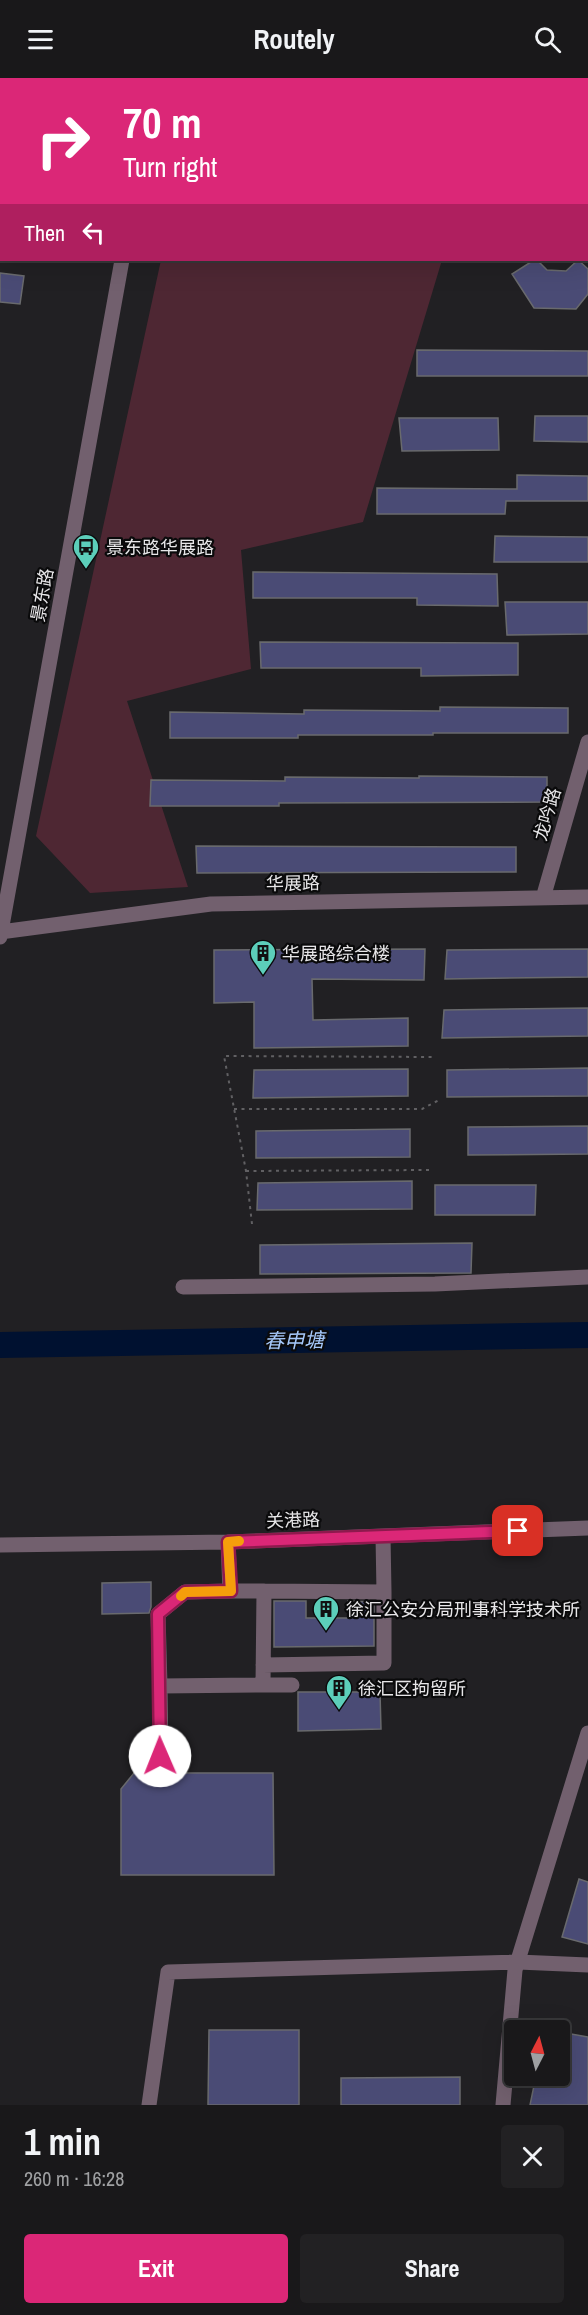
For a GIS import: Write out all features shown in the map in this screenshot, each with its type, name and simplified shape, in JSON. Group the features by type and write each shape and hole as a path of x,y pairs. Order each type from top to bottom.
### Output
{"street":[{"name":"景东路","path":"0,933 122,261"},
{"name":"龙吟路","path":"543,898 588,742"},
{"name":"华展路","path":"0,933 211,904 588,897"},
{"path":"183,1287 435,1284 588,1277"},
{"name":"关港路","path":"0,1545 228,1542 588,1528"},
{"path":"263,1665 384,1663 383,1536"},
{"path":"228,1542 231,1591"},
{"path":"263,1684 264,1591"},
{"path":"160,1756 158,1614 185,1592 384,1592"},
{"path":"160,1686 292,1685"},
{"path":"503,2105 515,1970 588,1733"},
{"path":"149,2105 168,1972 518,1962 588,1965"}],"path":[{"path":"252,1224 246,1171 224,1056 433,1056"},
{"path":"234,1109 422,1109 441,1099"},
{"path":"246,1171 429,1170"}],"shaded area":[{"path":"161,261 442,261 363,522 241,550 251,669 127,701 188,887 90,893 36,836"}],"building":[{"path":"532,261 538,261 547,270 566,271 579,261 588,269 588,294 576,309 534,308 512,274"},
{"path":"0,273 24,276 20,304 0,302"},
{"path":"417,350 588,351 588,376 417,376"},
{"path":"535,416 588,416 588,442 534,441"},
{"path":"399,418 498,418 499,450 402,451"},
{"path":"517,475 588,476 588,501 506,501 505,514 377,514 377,488 517,489"},
{"path":"495,536 588,537 588,562 494,562"},
{"path":"253,572 497,574 498,606 417,605 417,598 253,598"},
{"path":"505,602 588,602 588,634 507,635"},
{"path":"260,642 518,643 518,675 421,676 421,668 261,668"},
{"path":"440,707 568,708 568,733 170,738 170,712 304,714 304,710 440,711"},
{"path":"419,776 547,777 547,802 150,806 151,780 285,781 285,777 419,778"},
{"path":"196,846 516,847 516,872 197,873"},
{"path":"425,949 424,980 312,979 313,1020 408,1018 408,1046 254,1048 254,1002 214,1003 214,950"},
{"path":"588,949 588,977 445,979 447,950"},
{"path":"588,1008 588,1036 442,1038 444,1010"},
{"path":"588,1068 588,1096 447,1097 447,1070"},
{"path":"408,1069 408,1096 253,1098 254,1070"},
{"path":"588,1126 588,1154 468,1155 468,1127"},
{"path":"410,1129 410,1157 256,1158 256,1131"},
{"path":"412,1181 412,1209 257,1210 258,1183"},
{"path":"435,1185 536,1185 535,1215 435,1215"},
{"path":"472,1243 471,1273 260,1274 260,1245"},
{"path":"151,1582 149,1613 102,1614 102,1583"},
{"name":"徐汇公安分局刑事科学技术所","path":"274,1601 306,1601 306,1618 348,1618 348,1601 374,1602 374,1646 274,1647"},
{"name":"徐汇区拘留所","path":"298,1692 380,1692 381,1729 298,1731"},
{"path":"134,1773 273,1773 274,1875 121,1875 121,1789"},
{"path":"579,1879 588,1882 588,1944 562,1937"},
{"path":"209,2030 299,2030 299,2105 208,2105"},
{"path":"570,2034 588,2037 588,2105 530,2105 534,2086 570,2086"},
{"path":"460,2077 460,2105 341,2105 341,2078"}],"waterway":[{"name":"春申塘","path":"0,1345 588,1335"}],"slow traffic":[{"path":"181,1596 185,1592 231,1591 228,1542 239,1541"}],"place":[{"name":"景东路华展路","path":"86,570"},
{"name":"华展路综合楼","path":"263,976"},
{"name":"徐汇公安分局刑事科学技术所","path":"326,1632"},
{"name":"徐汇区拘留所","path":"339,1711"}],"route":[{"path":"160,1756 158,1614 185,1592 231,1591 228,1542 518,1531"}]}
